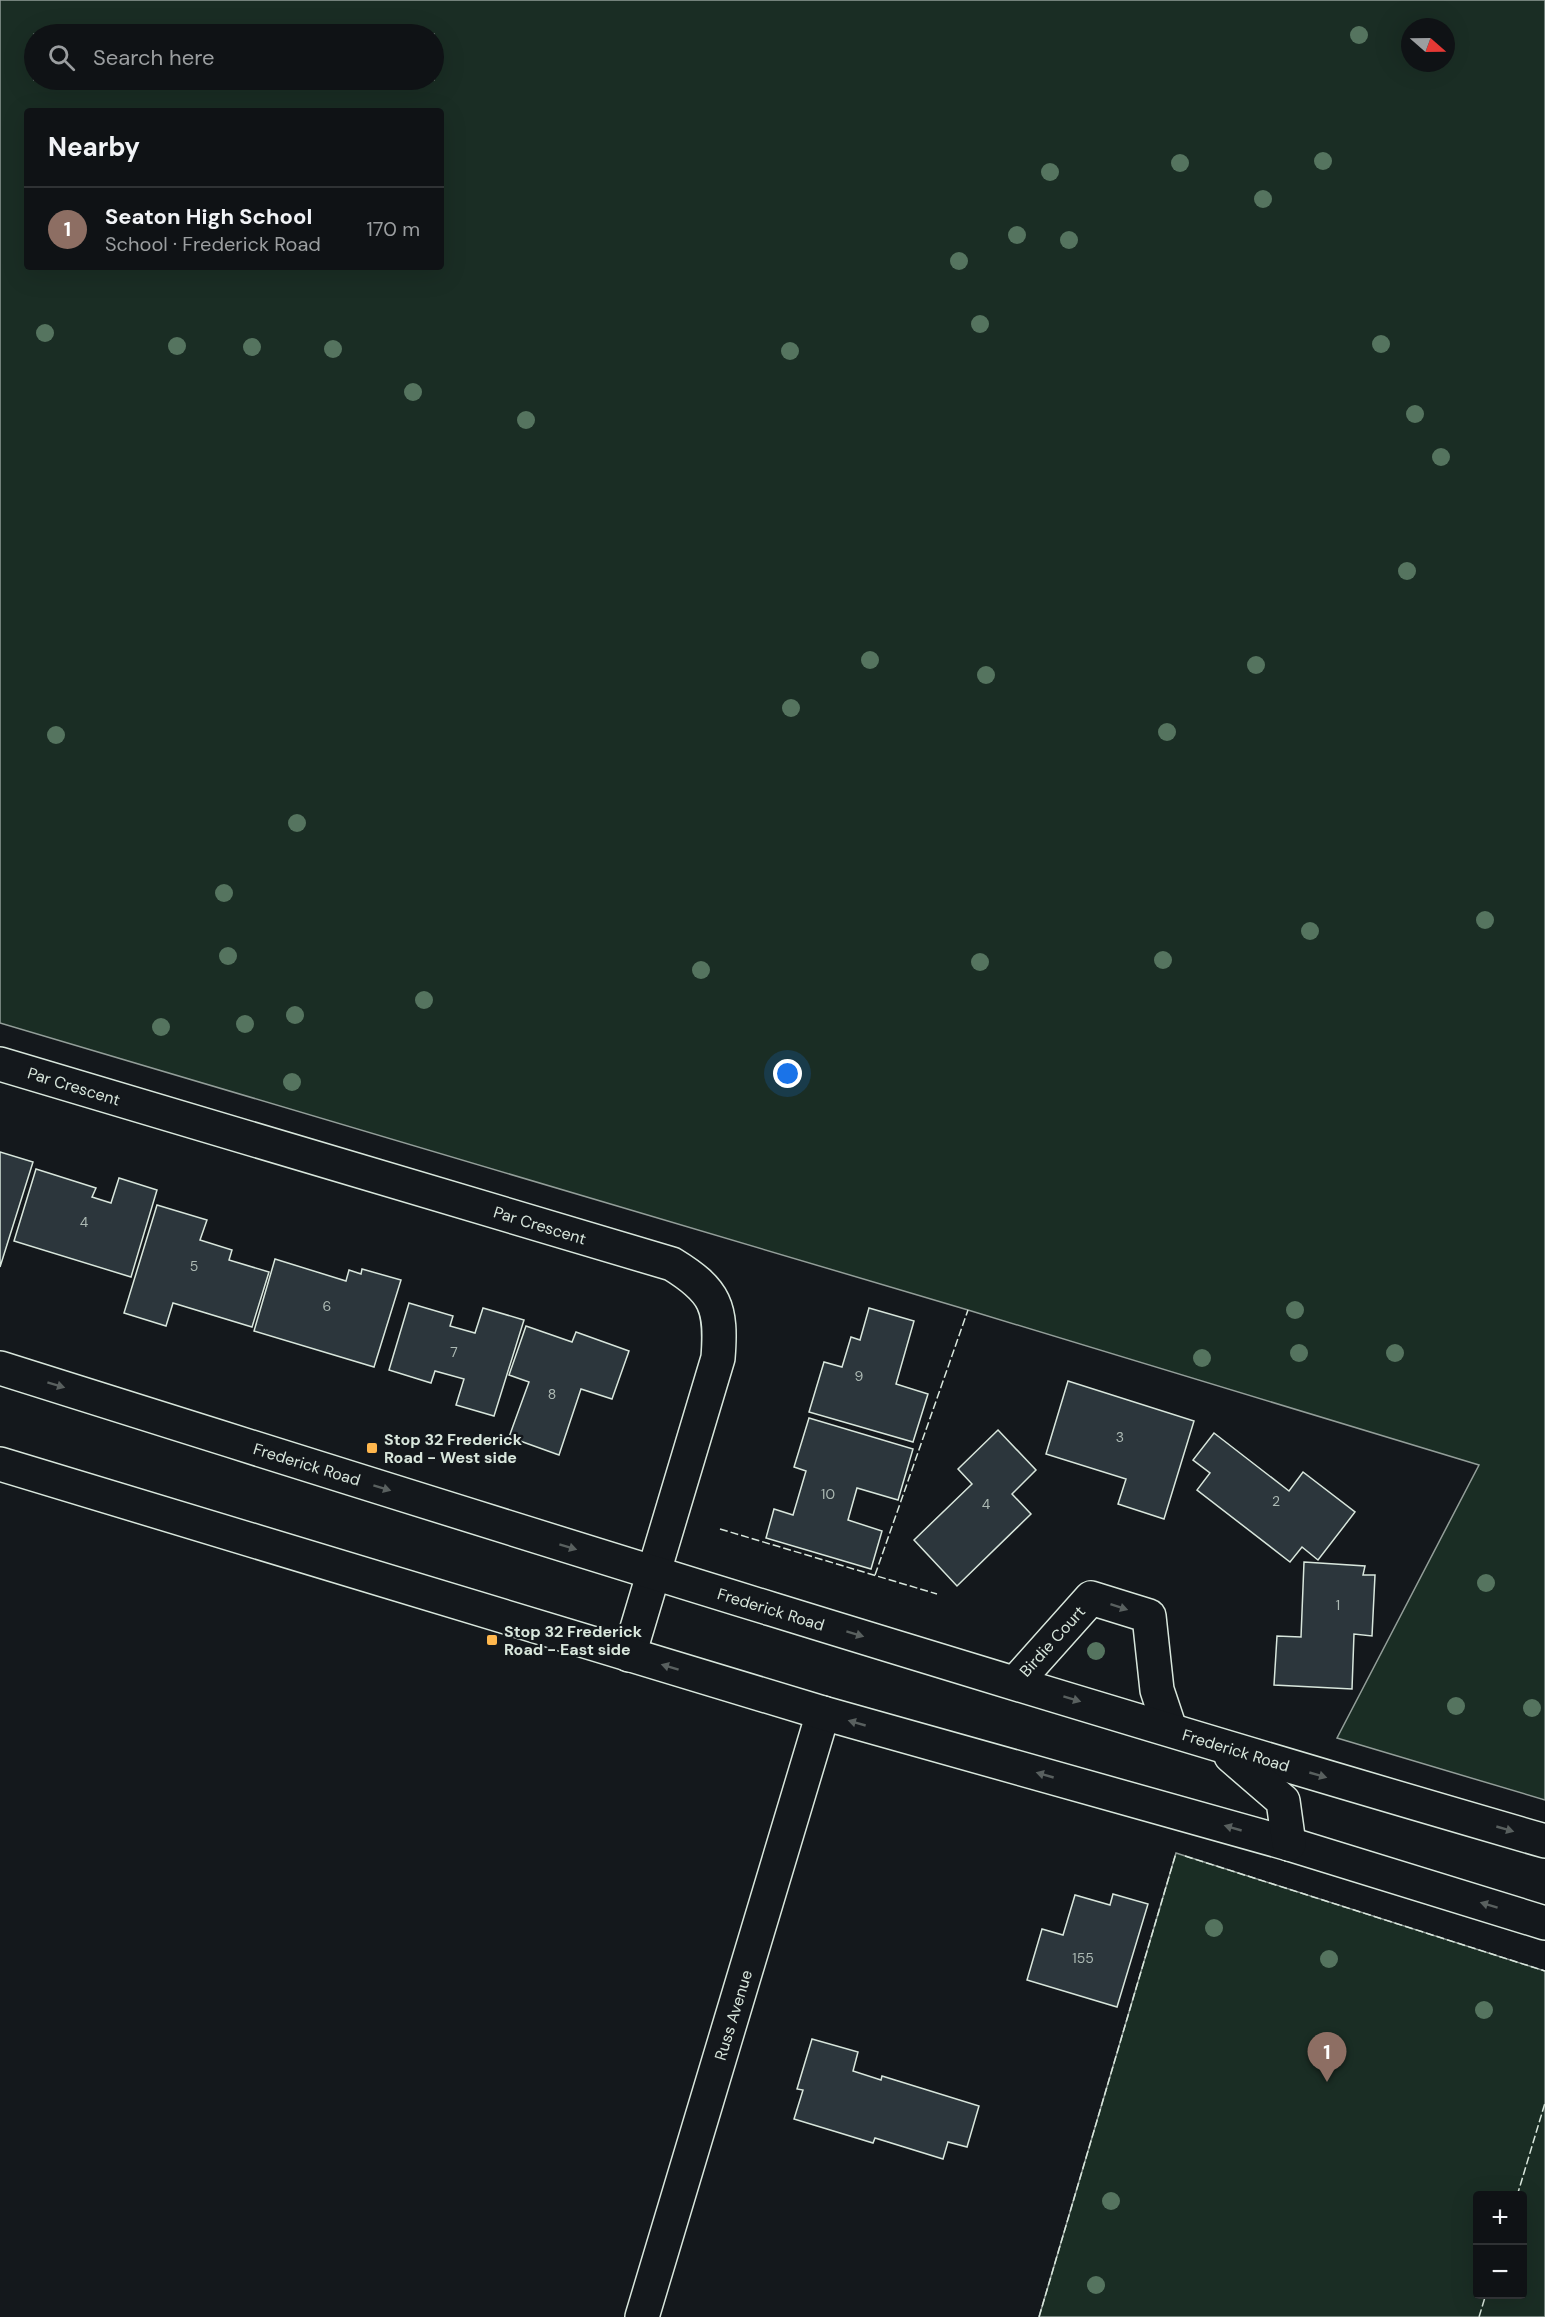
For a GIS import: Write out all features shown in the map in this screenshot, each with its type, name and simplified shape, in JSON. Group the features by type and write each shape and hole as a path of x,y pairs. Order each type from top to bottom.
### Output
{"main road":[{"name":"Par Crescent","path":"0,1064 672,1264 696,1279 710,1294 721,1323 718,1358 629,1655"},
{"name":"Frederick Road","path":"0,1368 653,1574 1016,1682 1220,1746 1545,1841"},
{"path":"0,1464 823,1713 1289,1844 1545,1923"},
{"name":"Birdie Court","path":"1016,1682 1090,1598 1149,1616 1157,1690 1170,1729"},
{"name":"Russ Avenue","path":"642,2317 823,1713"},
{"path":"1220,1746 1283,1801 1289,1844"}],"green space":[{"path":"0,0 1545,0 1545,1800 1337,1738 1479,1465 968,1310 0,1023"},
{"path":"1176,1853 1545,1971 1545,2317 1039,2317"}],"building":[{"path":"0,1152 33,1162 0,1267"},
{"path":"36,1169 96,1188 92,1197 111,1203 119,1178 157,1190 131,1277 14,1241"},
{"path":"157,1205 207,1220 200,1240 232,1250 229,1260 269,1272 252,1327 173,1303 166,1326 124,1313"},
{"path":"275,1259 346,1281 349,1270 361,1274 362,1269 401,1280 374,1367 254,1331"},
{"path":"409,1303 453,1316 450,1326 475,1333 483,1308 524,1320 494,1416 456,1405 464,1379 435,1371 431,1383 389,1370"},
{"path":"869,1308 914,1321 896,1384 928,1394 913,1442 809,1412 824,1362 842,1367 851,1337 860,1340"},
{"path":"526,1326 572,1342 576,1332 629,1351 612,1399 581,1389 559,1455 509,1437 529,1382 509,1375"},
{"path":"1068,1381 1194,1421 1164,1519 1118,1504 1126,1479 1046,1454"},
{"path":"809,1418 913,1449 898,1500 857,1488 848,1520 882,1531 871,1569 766,1538 774,1509 793,1515 806,1471 794,1467"},
{"path":"998,1430 1036,1470 1012,1494 1031,1514 957,1586 914,1540 972,1484 958,1469"},
{"path":"1214,1433 1289,1491 1303,1472 1355,1512 1318,1560 1302,1547 1290,1562 1197,1490 1210,1473 1193,1460"},
{"path":"1304,1562 1365,1566 1363,1575 1375,1575 1372,1636 1354,1634 1352,1689 1274,1685 1277,1636 1301,1637"},
{"path":"1113,1894 1148,1904 1117,2007 1027,1980 1042,1929 1063,1935 1075,1895 1110,1905"},
{"path":"812,2039 858,2052 853,2071 881,2080 882,2076 979,2106 967,2147 948,2142 943,2159 875,2138 873,2143 794,2119 803,2090 797,2089"}],"fence":[{"path":"875,1575 968,1310"},
{"path":"720,1529 937,1594"},
{"path":"1039,2317 1176,1853"},
{"path":"1185,1856 1545,1971"},
{"path":"1519,2191 1545,2103"},
{"path":"1479,2317 1484,2299"}],"place":[{"name":"Stop 32 Frederick Road - West side","path":"372,1448"},
{"name":"Stop 32 Frederick Road - East side","path":"492,1640"},
{"name":"Seaton High School","path":"1327,2082"}]}
